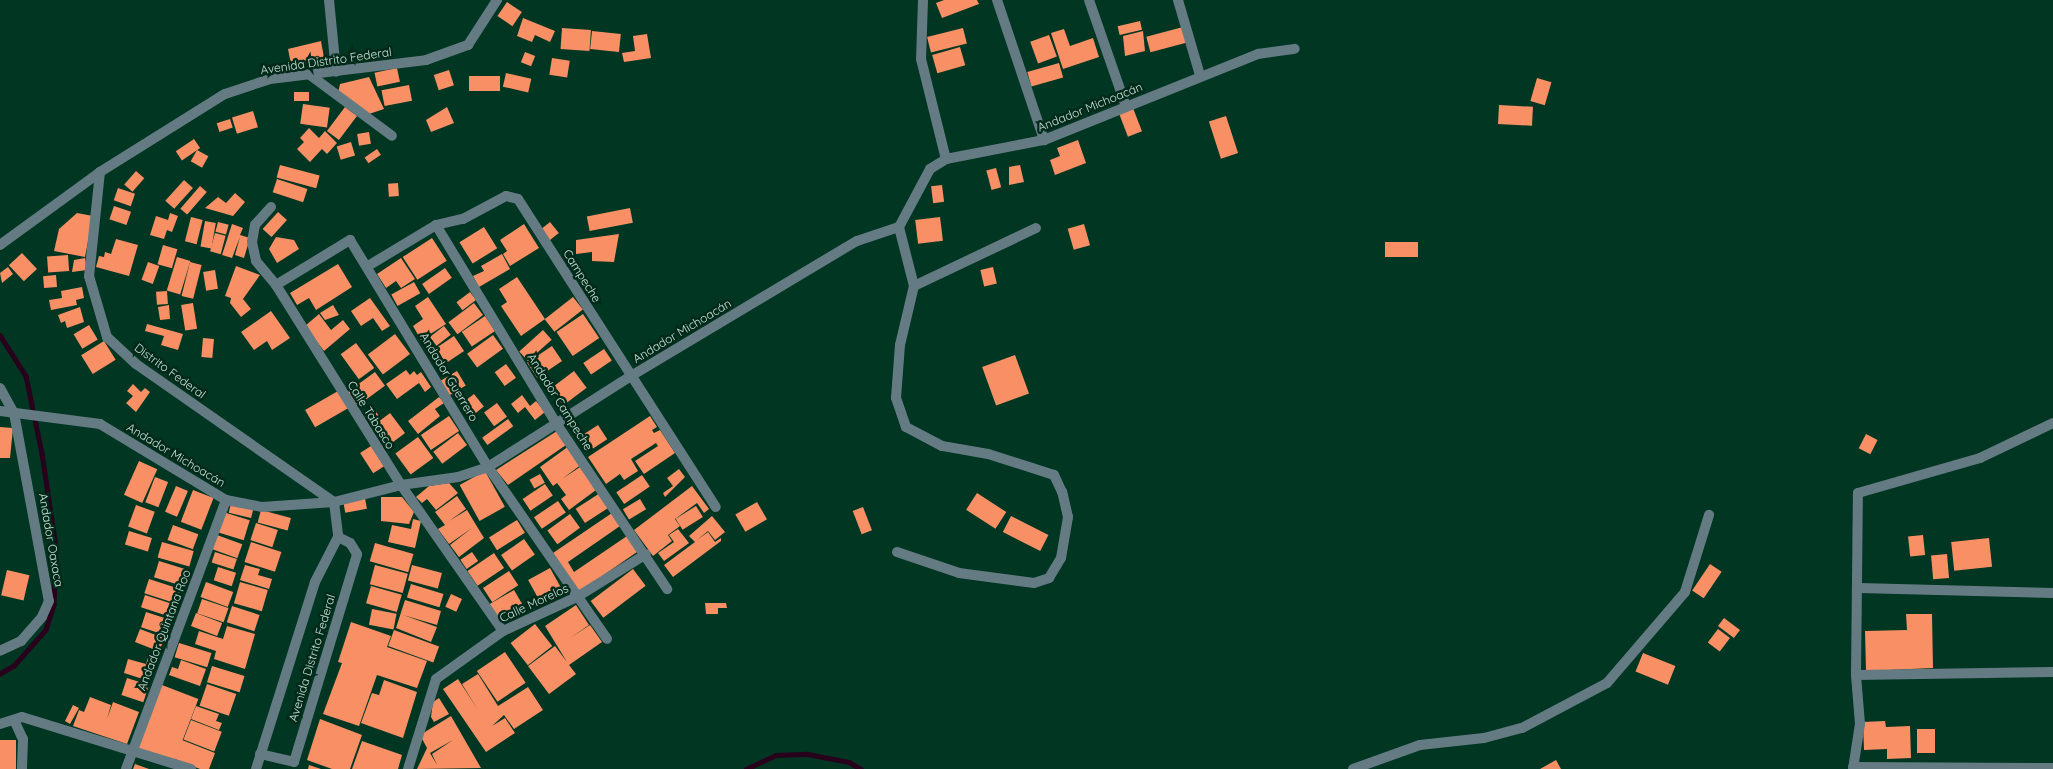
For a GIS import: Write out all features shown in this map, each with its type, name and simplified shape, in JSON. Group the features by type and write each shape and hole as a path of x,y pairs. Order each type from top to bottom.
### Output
{"street":[{"path":"329,0 336,72"},
{"name":"Avenida Distrito Federal","path":"0,246 100,172 225,94 270,79 426,60 468,45 497,0"},
{"path":"923,0 921,59 946,159"},
{"path":"997,0 1044,140"},
{"path":"1089,0 1126,106"},
{"path":"1178,0 1200,75"},
{"name":"Andador Michoacán","path":"0,411 100,424 226,500 262,507 334,502 401,486 458,477 488,467 631,376 857,240 899,227 930,170 946,159 1044,140 1200,75 1258,54 1295,50"},
{"path":"310,75 392,136"},
{"name":"Distrito Federal","path":"100,172 89,276 107,337 136,364 334,502"},
{"name":"Campeche","path":"368,266 436,225 463,219 506,196 518,199 716,507"},
{"name":"Calle Tabasco","path":"271,206 254,225 252,242 256,261 276,285 401,486 503,631"},
{"name":"Andador Campeche","path":"436,225 556,423 668,589"},
{"path":"897,552 959,573 1034,583 1049,578 1061,558 1068,517 1062,492 1054,475 988,454 942,446 906,427 896,398 900,344 914,286 899,227"},
{"path":"914,286 1036,228"},
{"name":"Andador Guerrero","path":"276,285 350,240 368,266 488,467 607,639"},
{"name":"Andador Oaxaca","path":"0,388 18,413 49,601 42,617 21,641 0,651"},
{"path":"2053,423 1980,458 1858,493 1859,588 1856,675 1860,724 1853,768 2053,768"},
{"name":"Andador Quintana Roo","path":"126,769 226,500"},
{"path":"334,502 338,537"},
{"path":"1352,769 1420,745 1484,738 1522,728 1606,683 1685,592 1709,515"},
{"name":"Avenida Distrito Federal","path":"256,769 260,754 315,582 338,537 350,543 357,554 294,762 260,754"},
{"name":"Calle Morelos","path":"408,769 436,679 503,631 577,597 646,554"},
{"path":"1859,588 2053,594"},
{"path":"1856,675 2053,672"},
{"path":"0,724 22,717 132,749 191,769"},
{"path":"14,720 23,739 22,769"}],"building":[{"path":"944,0 977,0 979,4 942,18 936,3"},
{"path":"507,2 522,12 512,26 497,16"},
{"path":"523,18 555,31 550,42 535,35 532,42 517,36"},
{"path":"1140,21 1142,30 1120,35 1118,26"},
{"path":"1183,27 1187,42 1150,52 1146,37"},
{"path":"562,28 591,30 589,51 561,49"},
{"path":"963,28 967,44 931,52 927,37"},
{"path":"1064,29 1070,46 1093,38 1099,57 1063,69 1051,33"},
{"path":"592,31 621,34 619,52 590,49"},
{"path":"1143,31 1145,51 1125,56 1123,36"},
{"path":"647,34 651,58 624,62 622,53 635,51 633,36"},
{"path":"1049,35 1057,57 1038,63 1030,42"},
{"path":"321,41 324,58 302,62 303,67 292,69 288,49"},
{"path":"960,47 965,65 937,73 932,55"},
{"path":"525,52 535,56 531,66 521,62"},
{"path":"552,58 570,61 567,78 549,75"},
{"path":"1059,63 1063,77 1031,87 1027,72"},
{"path":"397,68 400,82 377,86 375,73"},
{"path":"449,70 454,85 439,90 434,75"},
{"path":"506,73 531,79 528,92 503,87"},
{"path":"469,76 500,76 500,91 469,91"},
{"path":"369,77 384,109 369,114 338,93 340,84"},
{"path":"1537,78 1551,82 1545,105 1530,101"},
{"path":"409,85 412,101 385,106 382,90"},
{"path":"294,92 309,92 309,101 294,101"},
{"path":"303,104 330,108 327,128 300,124"},
{"path":"1499,105 1533,107 1532,126 1498,124"},
{"path":"345,107 357,116 339,140 327,131"},
{"path":"447,107 454,123 431,132 426,120"},
{"path":"1133,108 1142,131 1128,137 1119,113"},
{"path":"253,111 258,127 237,134 232,117"},
{"path":"1226,116 1238,153 1221,159 1209,122"},
{"path":"230,119 233,128 219,132 217,123"},
{"path":"309,128 319,138 325,131 337,143 327,154 322,149 310,162 297,149 304,142 300,138"},
{"path":"369,132 371,144 359,146 357,134"},
{"path":"194,139 200,148 182,160 176,151"},
{"path":"1078,140 1086,163 1055,175 1050,160 1060,156 1057,148"},
{"path":"351,142 355,155 341,160 337,146"},
{"path":"377,149 381,155 368,163 365,157"},
{"path":"197,150 208,156 202,168 191,161"},
{"path":"280,165 320,176 316,188 277,178"},
{"path":"1020,165 1024,182 1009,185 1009,167"},
{"path":"996,168 1001,187 992,190 986,171"},
{"path":"136,171 144,178 132,192 124,185"},
{"path":"277,179 307,189 303,202 273,192"},
{"path":"184,180 193,188 174,209 165,201"},
{"path":"398,183 399,196 389,197 388,184"},
{"path":"942,185 944,202 933,203 931,186"},
{"path":"200,186 207,192 187,215 180,209"},
{"path":"118,188 135,194 131,206 114,200"},
{"path":"235,193 245,202 233,216 205,208 218,197 226,203"},
{"path":"114,206 131,212 126,225 109,219"},
{"path":"630,208 633,223 590,231 587,216"},
{"path":"278,212 287,220 272,237 263,229"},
{"path":"77,213 93,216 85,257 54,251 59,229"},
{"path":"170,213 178,216 172,232 167,230 164,239 150,235 156,216 168,220"},
{"path":"191,217 203,220 197,244 185,241"},
{"path":"940,217 943,241 918,244 915,220"},
{"path":"205,221 216,223 211,249 200,247"},
{"path":"218,222 229,225 226,235 215,232"},
{"path":"550,222 559,233 548,242 539,231"},
{"path":"232,224 243,228 240,235 250,238 244,258 235,255 240,237 232,258 222,255"},
{"path":"524,224 539,248 510,266 503,254 507,251 500,240"},
{"path":"1084,224 1090,245 1074,250 1068,229"},
{"path":"484,227 497,248 473,264 459,242"},
{"path":"215,233 226,236 221,254 210,251"},
{"path":"619,234 614,262 592,261 592,252 576,254 576,240"},
{"path":"276,237 294,240 299,249 277,263 269,249"},
{"path":"432,238 447,261 417,280 403,257"},
{"path":"116,239 138,245 129,276 96,267 99,256 104,257 105,252 111,254"},
{"path":"1385,242 1418,242 1418,257 1385,257"},
{"path":"163,245 177,249 172,268 157,264"},
{"path":"22,253 37,269 24,281 9,265"},
{"path":"502,254 510,269 479,287 473,276 484,271 481,266"},
{"path":"68,255 69,271 48,272 47,256"},
{"path":"177,257 190,261 180,295 167,290"},
{"path":"85,258 87,270 72,272 74,260"},
{"path":"401,258 415,279 401,288 396,281 386,288 377,274"},
{"path":"148,262 159,266 153,284 142,280"},
{"path":"190,262 202,265 193,299 182,296"},
{"path":"338,264 352,287 316,310 309,298 297,305 290,293"},
{"path":"236,266 260,275 243,299 251,309 241,317 230,303 231,298 225,296"},
{"path":"8,267 13,274 2,283 0,273"},
{"path":"993,267 997,284 984,286 980,270"},
{"path":"445,268 452,278 429,294 422,284"},
{"path":"215,270 218,289 206,291 203,272"},
{"path":"56,275 57,287 44,288 43,276"},
{"path":"517,277 545,319 521,336 501,306 507,302 499,289"},
{"path":"414,282 420,293 398,306 391,295"},
{"path":"82,287 84,298 76,300 77,305 51,310 49,300 62,298 61,291"},
{"path":"167,291 168,304 157,305 156,292"},
{"path":"470,292 476,300 462,310 456,302"},
{"path":"428,297 446,324 421,340 413,326 423,319 415,306"},
{"path":"573,297 583,310 554,332 545,319"},
{"path":"370,298 390,326 382,331 373,318 361,326 351,311"},
{"path":"193,303 197,329 185,331 181,305"},
{"path":"474,303 483,315 457,334 448,322"},
{"path":"169,305 170,319 160,320 158,307"},
{"path":"333,305 339,315 325,320 320,313"},
{"path":"80,307 84,322 67,328 65,321 61,323 58,315"},
{"path":"271,311 290,338 272,350 267,341 254,350 241,332"},
{"path":"319,314 331,330 343,320 350,329 324,351 305,326"},
{"path":"583,314 599,338 573,356 556,332"},
{"path":"485,316 495,331 472,347 462,332"},
{"path":"147,324 183,334 178,350 161,345 164,336 145,331"},
{"path":"89,325 98,340 82,349 74,334"},
{"path":"444,326 451,335 437,346 430,337"},
{"path":"543,330 552,340 528,361 519,351"},
{"path":"395,334 410,354 383,374 368,354"},
{"path":"493,335 503,349 477,368 467,354"},
{"path":"454,336 464,351 446,363 436,348"},
{"path":"203,338 214,339 212,358 201,357"},
{"path":"104,341 116,360 93,374 81,355"},
{"path":"356,343 374,368 359,379 341,354"},
{"path":"552,346 562,361 537,378 527,363"},
{"path":"604,349 612,361 591,375 583,363"},
{"path":"1015,355 1029,394 996,405 982,367"},
{"path":"506,364 516,378 505,386 495,372"},
{"path":"406,370 410,375 414,371 417,375 421,372 431,387 425,392 419,383 397,399 386,384"},
{"path":"457,371 466,386 449,395 441,381"},
{"path":"574,371 587,388 563,405 551,388"},
{"path":"375,372 385,386 357,406 347,392"},
{"path":"133,384 141,392 145,388 150,392 136,412 126,403 133,396 127,391"},
{"path":"338,391 348,408 315,427 305,410"},
{"path":"474,394 484,407 471,416 461,404"},
{"path":"522,395 530,406 536,401 545,412 535,420 525,407 518,413 511,404"},
{"path":"439,397 444,403 435,409 440,416 418,434 408,421"},
{"path":"497,403 507,417 494,426 484,412"},
{"path":"373,408 379,416 370,423 364,415"},
{"path":"390,413 405,433 387,446 372,426"},
{"path":"449,416 459,431 431,450 421,435"},
{"path":"650,416 657,427 652,430 654,433 660,430 675,453 644,474 635,461 658,446 656,443 631,459 638,471 624,480 620,474 606,484 588,457"},
{"path":"508,419 513,426 487,445 482,438"},
{"path":"598,425 607,439 593,449 584,434"},
{"path":"0,427 13,428 10,458 0,458"},
{"path":"557,431 566,445 508,485 496,470"},
{"path":"458,433 467,445 442,464 433,452"},
{"path":"1866,434 1878,440 1870,454 1859,448"},
{"path":"418,437 433,458 411,474 395,453"},
{"path":"371,446 384,466 373,473 360,453"},
{"path":"569,446 582,464 562,479 580,467 596,490 569,510 561,499 566,495 557,483 553,486 540,467"},
{"path":"139,461 157,469 142,503 124,495"},
{"path":"679,469 685,477 665,497 663,493 673,486 667,478"},
{"path":"485,471 505,507 480,521 460,485"},
{"path":"540,474 545,483 534,489 530,480"},
{"path":"642,475 650,487 624,504 616,492"},
{"path":"155,477 168,482 158,507 145,502"},
{"path":"449,483 458,493 436,510 427,499 422,503 416,497 429,486"},
{"path":"545,484 553,496 530,511 523,499"},
{"path":"176,486 188,491 177,517 165,512"},
{"path":"692,486 709,509 704,513 697,503 675,519 680,526 668,535 672,541 653,556 634,530"},
{"path":"193,490 214,498 201,530 181,522"},
{"path":"600,493 609,507 585,523 576,509"},
{"path":"977,493 1006,512 995,529 966,510"},
{"path":"457,496 466,509 449,521 467,510 484,538 459,557 450,545 472,528 449,544 438,529 445,525 435,512"},
{"path":"381,497 402,497 414,512 409,524 381,521"},
{"path":"365,498 367,509 345,513 343,502"},
{"path":"640,499 646,509 629,520 623,509"},
{"path":"558,501 566,513 542,529 534,517"},
{"path":"757,502 767,519 745,532 735,514"},
{"path":"231,503 253,508 251,518 229,513"},
{"path":"136,505 155,512 147,533 128,527"},
{"path":"696,506 703,517 683,530 676,519"},
{"path":"863,507 872,530 862,534 853,511"},
{"path":"261,510 291,518 288,531 258,523"},
{"path":"223,512 250,520 244,540 217,532"},
{"path":"612,513 620,526 568,562 574,572 627,536 637,552 579,592 553,553"},
{"path":"570,514 580,528 557,544 547,530"},
{"path":"712,516 725,532 715,540 708,531 697,540 708,532 715,542 721,538 721,541 673,577 664,565 695,542 689,536"},
{"path":"1011,516 1048,535 1040,551 1003,532"},
{"path":"413,519 421,521 415,548 388,542 392,525 411,529"},
{"path":"517,520 525,533 497,550 489,537"},
{"path":"256,523 278,530 272,547 250,540"},
{"path":"173,525 198,534 193,549 168,540"},
{"path":"678,529 689,543 664,561 658,553 674,542 669,535"},
{"path":"129,531 152,538 148,551 125,544"},
{"path":"217,535 242,544 237,558 212,549"},
{"path":"1923,535 1925,555 1910,556 1908,537"},
{"path":"1989,538 1992,567 1954,571 1951,542"},
{"path":"524,539 535,555 512,571 501,555"},
{"path":"162,542 194,551 189,566 158,557"},
{"path":"251,542 281,552 275,572 245,562"},
{"path":"375,543 413,554 408,572 370,561"},
{"path":"215,552 237,559 233,570 212,562"},
{"path":"472,552 478,561 467,569 460,560"},
{"path":"494,553 504,568 478,586 467,571"},
{"path":"1947,554 1949,578 1933,579 1931,555"},
{"path":"159,561 186,569 181,585 154,577"},
{"path":"1710,564 1722,572 1704,598 1692,591"},
{"path":"245,565 260,569 258,575 272,579 269,589 240,580"},
{"path":"375,565 408,574 403,593 370,584"},
{"path":"412,565 442,573 438,588 408,580"},
{"path":"218,567 236,573 232,586 214,580"},
{"path":"550,568 561,588 539,600 528,580"},
{"path":"633,569 646,586 603,618 591,601"},
{"path":"7,570 29,575 24,601 1,595"},
{"path":"509,571 518,585 492,602 483,588"},
{"path":"149,579 182,590 178,604 144,593"},
{"path":"206,582 233,592 228,607 201,597"},
{"path":"240,582 268,590 262,611 234,603"},
{"path":"411,584 444,594 439,607 407,597"},
{"path":"371,586 402,595 397,612 366,603"},
{"path":"514,590 522,604 496,619 488,605"},
{"path":"451,594 462,599 456,612 445,607"},
{"path":"145,595 176,605 172,618 141,607"},
{"path":"202,599 228,608 224,622 197,613"},
{"path":"405,600 441,611 437,625 403,615 437,627 431,642 396,628"},
{"path":"705,603 726,603 727,608 718,608 718,614 706,614"},
{"path":"576,605 589,625 570,638 590,625 602,642 569,665 576,674 549,694 528,666 555,646 567,662 545,626"},
{"path":"232,606 260,615 254,631 227,622"},
{"path":"372,609 397,614 393,629 369,625"},
{"path":"146,612 171,620 166,635 141,627"},
{"path":"196,613 222,623 217,636 191,626"},
{"path":"1906,614 1932,614 1933,668 1866,671 1865,631 1907,630"},
{"path":"1724,618 1740,630 1734,638 1718,626"},
{"path":"351,622 391,636 387,647 427,661 417,688 377,675 359,726 323,714 342,663 338,662"},
{"path":"535,624 552,646 528,665 511,643"},
{"path":"227,626 255,634 245,669 214,659 216,651 195,644 199,631 223,639"},
{"path":"140,629 164,638 159,651 135,642"},
{"path":"1718,629 1730,638 1720,652 1708,643"},
{"path":"394,630 439,646 433,662 388,646"},
{"path":"179,643 212,653 207,667 175,657"},
{"path":"505,652 526,683 498,702 477,671"},
{"path":"1643,653 1675,666 1668,685 1636,672"},
{"path":"148,658 156,660 149,681 124,673 128,659 146,664"},
{"path":"181,660 206,669 200,686 169,675 172,667 178,669"},
{"path":"212,666 245,676 240,692 207,682"},
{"path":"478,674 498,706 528,687 543,710 514,729 504,715 492,726 505,718 515,733 486,752 443,689 458,679 478,710 462,684"},
{"path":"127,678 149,685 143,702 121,695"},
{"path":"384,680 417,692 403,738 361,723 372,693 379,695"},
{"path":"207,684 236,694 229,716 200,706"},
{"path":"162,685 198,699 174,762 138,748"},
{"path":"90,697 111,705 107,719 113,702 139,712 127,744 73,726 79,710 84,712"},
{"path":"439,698 449,714 434,722 431,717 433,702"},
{"path":"73,705 79,708 70,724 65,721"},
{"path":"196,706 219,714 216,721 222,723 219,730 191,719"},
{"path":"451,716 481,768 417,769 427,748 420,735","holes":["453,740 432,754 437,765 430,753"]},
{"path":"320,719 362,735 350,769 332,769 307,760"},
{"path":"191,720 222,732 214,751 183,740"},
{"path":"1885,721 1886,727 1910,726 1911,758 1887,759 1887,749 1864,750 1863,722"},
{"path":"1917,729 1935,729 1935,753 1917,753"},
{"path":"0,740 16,740 16,769 0,769"},
{"path":"182,740 215,753 209,769 200,769 175,759"},
{"path":"362,741 402,755 398,769 352,769"},
{"path":"1556,760 1561,769 1540,769"},
{"path":"135,764 149,769 133,769"},
{"path":"309,765 321,769 308,769"}],"waterway":[{"path":"0,335 26,376 42,453 56,548 54,605 46,630 14,666 0,674"},
{"path":"746,769 776,755 808,754 849,762 861,769"}]}
